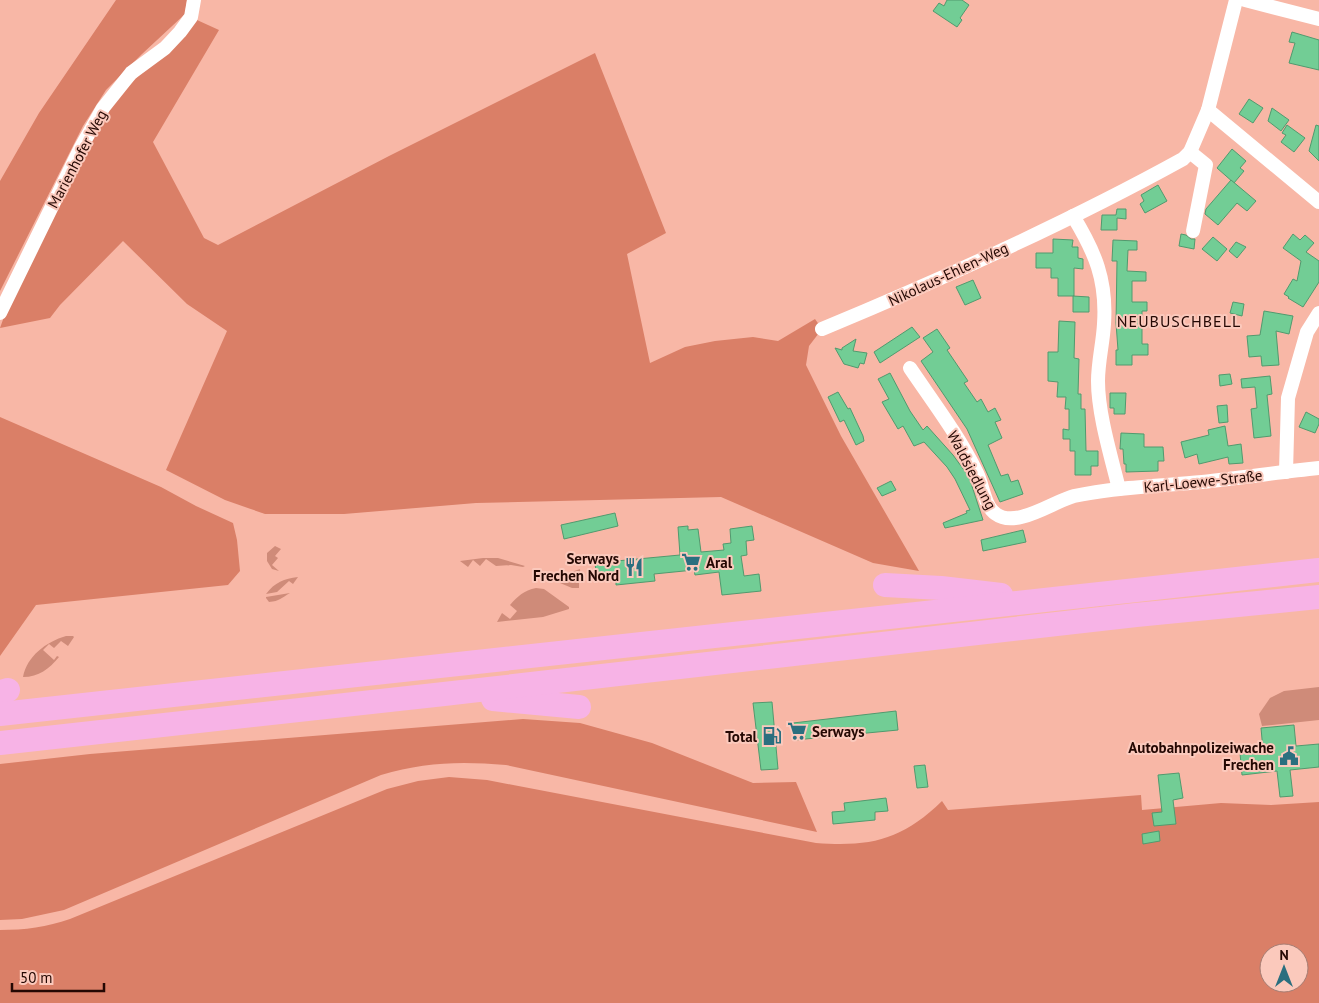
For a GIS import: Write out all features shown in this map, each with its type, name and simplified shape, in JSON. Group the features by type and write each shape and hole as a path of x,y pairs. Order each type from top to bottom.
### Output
{"highway":[{"path":"0,714 1319,570"},
{"path":"886,586 940,588 1045,600"},
{"path":"0,742 1319,597"},
{"path":"444,694 579,707"}],"street":[{"name":"Marienhofer Weg","path":"0,313 80,149 103,108 130,73 165,48 180,32 191,17 194,0"},
{"path":"1192,231 1206,165 1190,152 1208,110 1236,0"},
{"path":"1246,0 1319,19"},
{"path":"1208,110 1319,202"},
{"name":"Nikolaus-Ehlen-Weg","path":"822,329 907,294 1073,216 1175,164 1190,152"},
{"path":"1073,216 1089,242 1104,289 1104,323 1098,380 1100,404 1119,490"},
{"path":"1286,472 1288,398 1307,332 1319,313"},
{"name":"Waldsiedlung","path":"910,368 978,474 989,506 995,514 1004,518 1014,518 1036,513 1056,502 1073,496 1119,490"},
{"name":"Karl-Loewe-Straße","path":"1119,490 1256,477 1319,468"}],"shaded area":[{"path":"116,0 187,0 185,14 106,90 83,126 0,291 0,181 39,113"},
{"path":"197,20 219,30 153,142 204,238 218,245 389,156 595,53 666,233 627,254 650,363 685,347 715,341 753,337 778,341 815,319 822,329 809,346 806,365 841,436 919,571 873,563 721,497 476,503 344,514 265,514 225,500 166,470 227,331 187,304 123,241 60,305 50,318 0,328 10,300 94,134 116,99"},
{"path":"0,417 161,487 233,523 237,540 240,571 228,585 36,605 0,656"},
{"path":"275,546 281,549 275,556 278,558 272,565 279,571 272,569 267,561 267,553"},
{"path":"498,558 525,566 496,566 486,559 480,566 473,560 468,567 460,561"},
{"path":"580,569 581,581 579,588 572,588 560,583 560,576"},
{"path":"298,577 293,584 289,581 277,592 266,594 280,582"},
{"path":"544,589 569,607 569,609 543,617 497,622 502,613 510,619 517,611 510,605 515,599 528,590"},
{"path":"290,593 273,602 269,602 266,598 266,597"},
{"path":"66,636 74,637 68,646 61,641 54,648 49,644 43,650 54,660 57,656 59,657 51,665 39,674 23,677 25,669 33,656 51,642"},
{"path":"1319,687 1319,720 1262,726 1259,714 1270,698 1284,691"},
{"path":"523,719 580,723 652,743 753,783 796,782 817,832 506,765 458,763 428,765 381,775 64,910 22,919 0,920 0,764 90,754"},
{"path":"449,777 487,780 816,843 836,844 853,844 885,838 913,825 942,801 948,810 1141,795 1142,810 1221,803 1271,805 1319,802 1319,1003 0,1003 0,930 36,928 70,919 387,789 418,781"}],"building":[{"path":"947,0 962,0 969,5 960,18 962,20 957,27 933,11 939,3 944,6"},
{"path":"1292,32 1319,40 1319,70 1289,63 1295,43 1289,42"},
{"path":"1249,99 1263,108 1253,123 1239,114"},
{"path":"1272,108 1289,120 1281,131 1268,121"},
{"path":"1287,125 1305,138 1294,152 1281,142 1286,135 1282,133"},
{"path":"1316,125 1319,126 1319,161 1309,151"},
{"path":"1232,149 1246,161 1240,168 1244,171 1234,183 1217,168"},
{"path":"1231,180 1256,201 1247,211 1237,203 1218,225 1205,214 1206,209"},
{"path":"1158,185 1167,201 1145,213 1140,204 1144,201 1141,195"},
{"path":"1117,209 1126,209 1126,219 1117,218 1117,230 1101,230 1102,215 1116,215"},
{"path":"1181,234 1195,239 1194,249 1179,246"},
{"path":"1293,234 1300,240 1305,235 1314,243 1306,252 1319,261 1319,282 1303,307 1284,294 1293,279 1297,281 1301,261 1283,248"},
{"path":"1213,237 1227,249 1217,261 1202,249"},
{"path":"1053,239 1073,240 1072,247 1078,247 1078,258 1083,259 1083,269 1074,268 1074,296 1058,296 1058,278 1051,278 1051,268 1036,268 1036,253 1053,253"},
{"path":"1113,240 1137,241 1137,250 1128,250 1127,271 1146,272 1146,281 1132,281 1132,302 1147,302 1147,311 1142,311 1142,344 1148,344 1148,355 1132,355 1132,365 1116,365 1116,350 1118,350 1116,323 1117,261 1112,261"},
{"path":"1236,242 1246,247 1237,258 1229,251"},
{"path":"973,280 981,298 965,305 956,287"},
{"path":"1073,296 1089,297 1089,312 1073,312"},
{"path":"1233,302 1244,304 1242,316 1230,313"},
{"path":"1264,311 1293,316 1289,334 1276,331 1279,365 1262,366 1261,356 1249,357 1247,336 1260,335"},
{"path":"1059,321 1075,322 1074,358 1079,359 1078,394 1081,394 1081,409 1085,409 1086,451 1098,451 1098,466 1091,466 1091,475 1075,475 1075,451 1070,451 1070,439 1063,439 1063,429 1069,430 1069,409 1065,409 1066,397 1057,397 1058,382 1048,381 1048,352 1058,352"},
{"path":"912,327 920,337 880,363 874,352"},
{"path":"937,329 950,348 947,350 968,381 964,383 977,402 981,399 988,412 995,408 1001,420 995,422 1002,438 988,445 1001,476 1008,474 1011,482 1018,480 1023,494 1000,502 967,429 921,361 933,352 923,338"},
{"path":"856,339 853,351 867,353 864,364 860,363 858,368 844,364 835,348 842,350 842,348"},
{"path":"890,373 910,411 923,430 927,426 953,455 969,477 983,520 945,528 943,523 970,510 947,467 924,442 914,446 903,426 898,429 882,402 889,399 878,379"},
{"path":"1230,374 1232,384 1220,386 1219,375"},
{"path":"1270,376 1272,394 1267,395 1271,436 1254,438 1251,409 1257,408 1255,387 1242,388 1241,379"},
{"path":"838,392 848,409 850,408 863,436 864,441 856,445 844,420 840,422 828,397"},
{"path":"1110,393 1126,393 1125,414 1114,414 1114,408 1110,408"},
{"path":"1227,405 1228,422 1219,423 1217,406"},
{"path":"1306,412 1319,419 1315,433 1299,427"},
{"path":"1225,426 1228,446 1241,444 1243,463 1229,464 1228,457 1199,464 1197,454 1185,458 1181,442 1209,435 1208,430"},
{"path":"1121,433 1144,434 1144,447 1163,447 1164,461 1158,461 1158,471 1126,472 1123,449 1120,449"},
{"path":"891,481 896,490 882,496 877,488"},
{"path":"615,513 618,526 564,539 561,525"},
{"path":"688,526 688,530 698,529 701,552 724,550 723,544 731,543 730,529 752,526 754,540 746,541 747,555 741,556 744,576 759,574 761,591 722,595 719,572 695,575 694,570 654,574 655,581 616,585 616,580 597,581 595,563 680,555 678,527"},
{"path":"1023,530 1026,542 983,551 981,540"},
{"name":"Total","path":"772,702 778,769 761,770 753,703"},
{"path":"896,711 898,730 795,740 793,723"},
{"path":"1294,725 1296,746 1319,744 1319,767 1290,770 1293,796 1280,797 1277,771 1242,775 1240,753 1263,750 1261,728"},
{"path":"925,765 928,787 917,788 914,766"},
{"path":"1179,773 1183,798 1173,800 1176,824 1154,826 1152,813 1162,812 1158,775"},
{"path":"886,798 888,811 875,812 875,820 833,824 832,812 845,811 844,803"},
{"path":"1159,831 1160,841 1143,844 1142,834"}],"place":[{"name":"Aral","path":"691,562"},
{"name":"Serways Frechen Nord","path":"634,567"},
{"name":"Serways","path":"797,731"},
{"name":"Total","path":"772,736"},
{"name":"Autobahnpolizeiwache Frechen","path":"1289,756"}],"district":[{"name":"NEUBUSCHBELL","path":"1179,321"}]}
